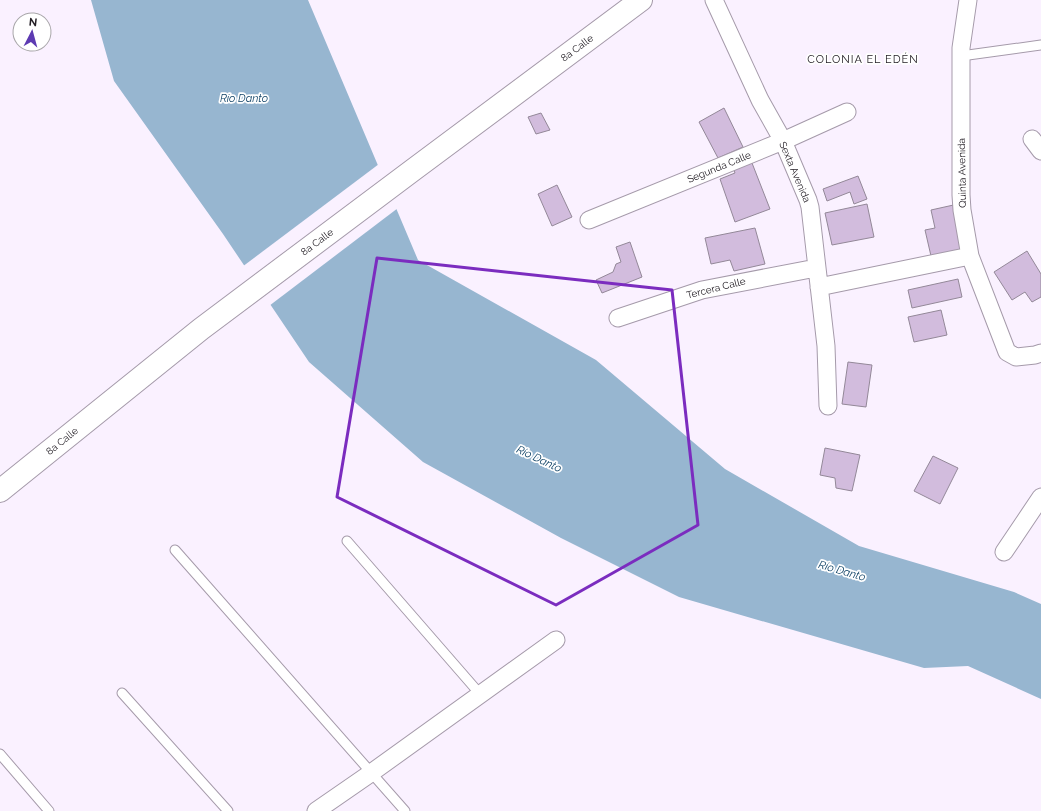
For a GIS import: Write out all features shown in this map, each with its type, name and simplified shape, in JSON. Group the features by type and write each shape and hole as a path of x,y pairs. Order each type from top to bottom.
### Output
{"street":[{"name":"8a Calle","path":"0,491 202,329 641,0"},
{"name":"Sexta Avenida","path":"714,0 760,100 783,141 810,207 826,346 828,406"},
{"name":"Quinta Avenida","path":"968,0 961,48 961,196 970,256 1007,352 1016,357 1036,355 1041,352"},
{"name":"Segunda Calle","path":"589,220 783,141 847,112"},
{"path":"819,287 970,256"},
{"name":"Tercera Calle","path":"618,318 702,290 816,268"},
{"path":"1004,552 1041,497"},
{"path":"316,811 372,773 556,640"}],"lane":[{"path":"961,56 1041,45"},
{"path":"347,541 480,694"},
{"path":"175,550 405,811"},
{"path":"122,693 228,811"},
{"path":"0,754 49,811"}],"highlighted area":[{"path":"377,258 672,290 698,525 556,605 337,497"}],"water":[{"name":"Río Danto","path":"91,0 308,0 418,260 596,360 725,469 859,546 1014,592 1041,604 1041,699 968,666 924,668 679,597 561,538 423,462 309,362 223,234 114,81"}],"pier":[{"path":"379,164 398,208 269,306 242,267"}],"building":[{"path":"724,108 743,147 718,158 699,122"},
{"path":"541,113 550,130 536,134 528,117"},
{"path":"752,163 770,209 735,222 720,179 735,173 733,168"},
{"path":"858,176 867,199 854,204 850,192 827,201 823,189"},
{"path":"557,185 572,217 552,226 538,194"},
{"path":"867,204 874,237 832,245 825,213"},
{"path":"958,204 968,248 931,256 925,230 935,228 931,210"},
{"path":"755,228 765,264 734,271 730,260 711,264 705,238"},
{"path":"630,242 642,277 602,293 596,280 613,272 616,264 621,262 616,247"},
{"path":"1027,251 1041,274 1041,297 1032,302 1025,292 1012,300 994,272"},
{"path":"958,279 962,297 912,308 908,290"},
{"path":"941,310 947,335 914,342 908,317"},
{"path":"848,362 872,365 866,407 842,404"},
{"path":"825,448 860,455 852,491 836,488 835,478 820,475"},
{"path":"933,456 958,468 940,504 914,491"}],"district":[{"name":"COLONIA EL EDÉN","path":"863,59"}]}
